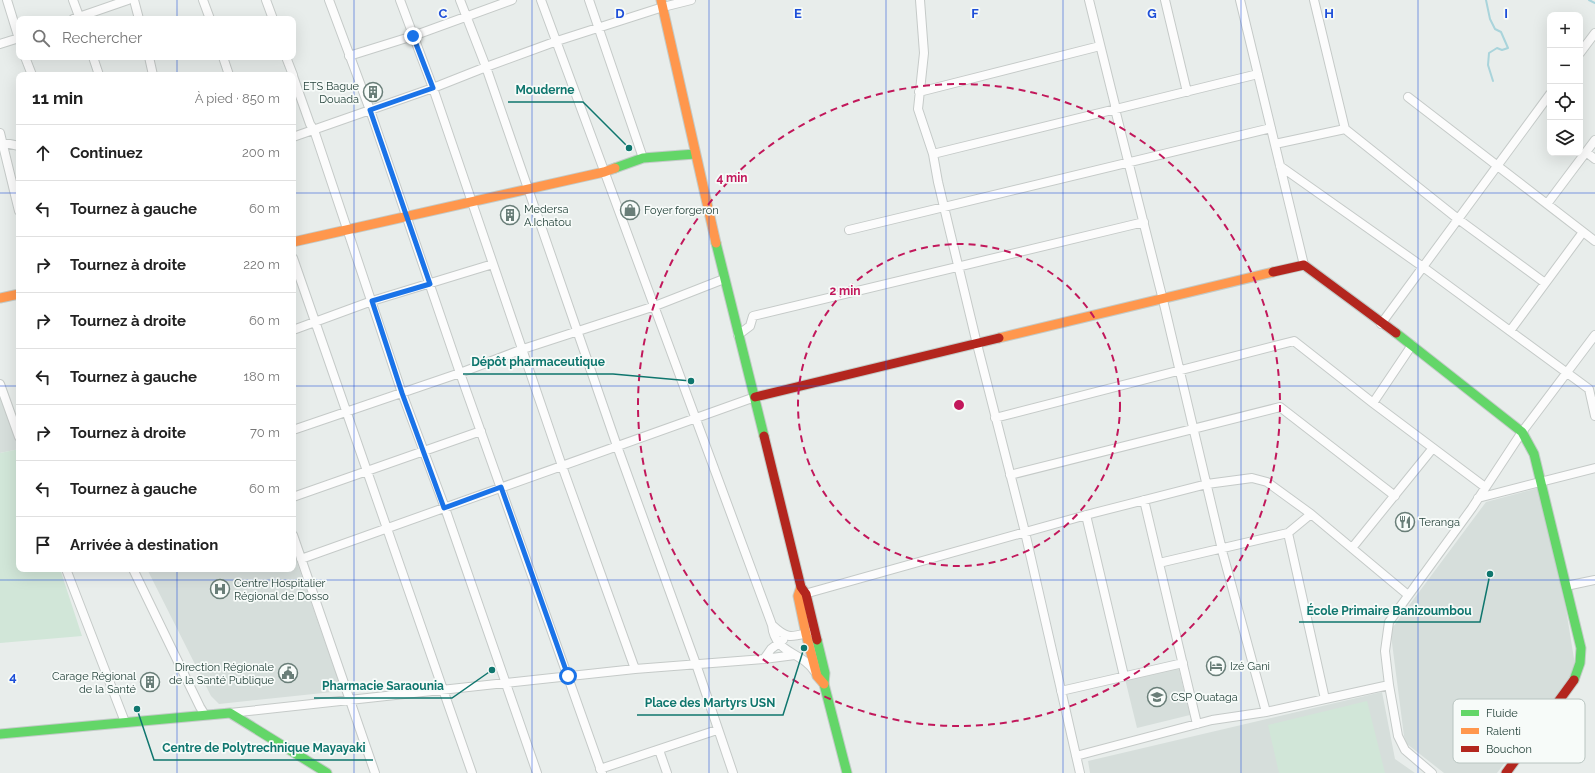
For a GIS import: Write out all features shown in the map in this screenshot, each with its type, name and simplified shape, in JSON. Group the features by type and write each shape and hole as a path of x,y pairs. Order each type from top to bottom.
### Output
{"street":[{"path":"7,0 16,29"},
{"path":"73,0 77,16"},
{"path":"83,16 128,0"},
{"path":"134,0 138,16"},
{"path":"203,0 209,16"},
{"path":"266,0 272,16"},
{"path":"329,0 370,110 460,373 601,771 717,730"},
{"path":"400,0 433,88 562,466 635,668"},
{"path":"460,0 486,67 577,332 696,664 717,730 733,773"},
{"path":"349,56 413,36 512,0"},
{"path":"541,0 772,625 776,642 787,651 807,662 824,684"},
{"path":"589,0 642,158"},
{"path":"296,136 433,88 486,67 557,41 599,28 662,4 691,0"},
{"path":"920,0 924,53 918,109 933,154 958,266 1025,532 1080,773"},
{"path":"1089,0 1222,548 1266,712"},
{"path":"1165,0 1187,92"},
{"path":"1240,0 1304,265 1381,324 1412,345 1522,432 1534,454 1581,648 1580,663 1575,678 1560,699"},
{"path":"1314,0 1345,129 1458,219 1545,283"},
{"path":"662,4 724,279 755,397 802,592 815,654 817,676"},
{"path":"1583,49 1595,33"},
{"path":"0,44 16,40"},
{"path":"920,92 1100,46"},
{"path":"26,60 31,72"},
{"path":"94,60 98,72"},
{"path":"150,60 152,72"},
{"path":"224,60 228,72"},
{"path":"287,60 292,72"},
{"path":"933,154 1258,74"},
{"path":"296,84 310,124 314,130 402,393 424,451 537,773"},
{"path":"1408,97 1595,241"},
{"path":"1381,324 1547,98"},
{"path":"850,230 1271,128"},
{"path":"1275,144 1345,129"},
{"path":"0,133 16,199"},
{"path":"1547,204 1595,140"},
{"path":"2,142 16,145"},
{"path":"1586,152 1595,159"},
{"path":"296,241 604,172 642,158 695,154"},
{"path":"1280,166 1423,267 1589,389 1595,416"},
{"path":"738,335 750,326 753,316 1144,222"},
{"path":"1510,331 1583,232"},
{"path":"296,329 372,301 493,264"},
{"path":"301,559 755,397 1304,265"},
{"path":"296,267 472,773"},
{"path":"296,429 460,373 523,349 655,306 724,279"},
{"path":"0,298 16,295"},
{"path":"1432,773 1405,750 1398,736 1385,651 1389,622 1478,498 1522,432 1568,373 1595,335"},
{"path":"996,418 1294,341 1373,403 1485,487"},
{"path":"1373,403 1412,345"},
{"path":"0,384 16,429"},
{"path":"1010,476 1280,407 1395,496"},
{"path":"296,496 481,431"},
{"path":"1352,548 1433,448"},
{"path":"1478,498 1595,468"},
{"path":"802,592 1086,515 1207,484 1252,478 1267,482 1311,514 1408,595"},
{"path":"1144,500 1197,724"},
{"path":"1159,563 1288,533 1311,514"},
{"path":"1086,515 1124,676"},
{"path":"1288,533 1325,699"},
{"path":"296,544 375,773"},
{"path":"67,572 125,722"},
{"path":"134,572 205,715"},
{"path":"1566,586 1595,580"},
{"path":"772,625 784,636 788,637"},
{"path":"764,659 776,642 788,637 810,632"},
{"path":"0,734 230,713 635,668 815,654"},
{"path":"815,654 825,672 824,684 847,773"},
{"path":"1061,691 1183,663"},
{"path":"1076,756 1212,720 1266,712 1389,685"},
{"path":"230,713 327,773"},
{"path":"659,750 667,773"},
{"path":"1506,773 1513,763"}],"shaded area":[{"path":"0,391 16,436 16,450 0,453"},
{"path":"1538,488 1566,609 1575,665 1569,680 1554,699 1453,699 1453,763 1505,763 1497,773 1444,773 1407,744 1404,736 1391,635 1393,627 1486,502"},
{"path":"296,560 342,691 219,704 211,696 149,572 296,572"},
{"name":"CSP Ouataga","path":"1178,666 1190,715 1137,728 1125,679"},
{"path":"1382,692 1395,759 1415,773 1090,773 1088,761"}],"green space":[{"path":"16,450 16,572 61,572 82,636 0,643 0,453"},
{"path":"1367,701 1385,773 1279,773 1268,725"}],"waterway":[{"path":"1486,0 1490,19 1495,29 1501,32 1508,48 1502,50 1497,48 1489,53 1488,65 1493,81"},
{"path":"1589,0 1595,3"}],"traffic: fast":[{"path":"615,168 643,158 695,154"},
{"path":"716,243 764,436"},
{"path":"1396,333 1522,432 1534,454 1581,648 1580,663 1574,680"},
{"path":"817,640 825,673 824,684 847,773"},
{"path":"0,734 230,713 327,773"}],"traffic: slow":[{"path":"661,0 716,243"},
{"path":"296,241 604,172 615,168"},
{"path":"999,338 1273,272"},
{"path":"0,298 16,295"},
{"path":"801,587 798,596 806,634 817,676 824,684"}],"traffic: jam":[{"path":"1273,272 1304,265 1396,333"},
{"path":"755,397 999,338"},
{"path":"764,436 801,587 806,594 817,640"},
{"path":"1560,699 1574,680"},
{"path":"1506,773 1513,763"}],"place":[{"name":"ETS Bague Douada","path":"373,92"},
{"name":"Mouderne","path":"629,148"},
{"name":"Foyer forgeron","path":"630,210"},
{"name":"Medersa A.Ichatou","path":"510,215"},
{"name":"Dépôt pharmaceutique","path":"691,381"},
{"name":"Teranga","path":"1405,522"},
{"name":"École Primaire Banizoumbou","path":"1490,574"},
{"name":"Centre Hospitalier Régional de Dosso","path":"220,589"},
{"name":"Place des Martyrs USN","path":"804,648"},
{"name":"Izé Gani","path":"1216,666"},
{"name":"Pharmacie Saraounia","path":"492,670"},
{"name":"Direction Régionale de la Santé Publique","path":"288,673"},
{"name":"Carage Régional de la Santé","path":"150,682"},
{"name":"CSP Ouataga","path":"1157,697"},
{"name":"Centre de Polytrechnique Mayayaki","path":"137,709"}],"route":[{"path":"413,36 433,88 370,110 430,284 372,301 402,393 444,508 501,487 568,676"}]}
